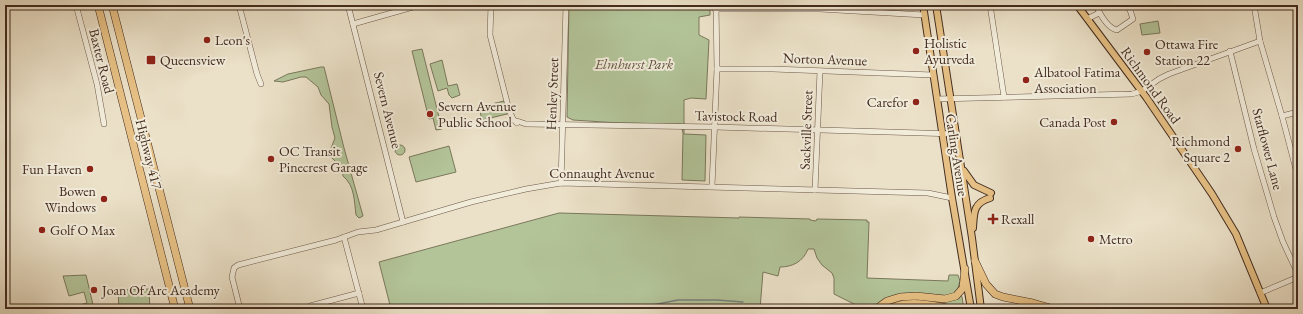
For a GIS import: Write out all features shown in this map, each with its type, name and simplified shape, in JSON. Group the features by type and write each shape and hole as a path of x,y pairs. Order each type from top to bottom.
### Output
{"highway":[{"name":"Highway 417","path":"98,5 175,309"},
{"path":"112,5 190,309"},
{"path":"975,261 986,284 995,294 1054,309"},
{"path":"876,309 888,301 900,297 916,296 945,299 956,296 963,288 965,269"},
{"path":"890,309 901,304 910,303 951,309"},
{"path":"1003,309 1019,309"}],"main road":[{"name":"Carling Avenue","path":"923,5 952,198 972,309"},
{"name":"Carling Avenue","path":"936,5 972,238 981,309"},
{"name":"Richmond Road","path":"1077,5 1142,91 1215,198 1236,235 1267,309"},
{"path":"961,166 967,178 974,185 991,196 980,203 976,208 972,238"}],"street":[{"name":"Baxter Road","path":"76,5 97,84 104,124"},
{"path":"239,5 261,84"},
{"name":"Severn Avenue","path":"348,5 403,222"},
{"path":"353,24 420,5"},
{"path":"492,5 566,6"},
{"name":"Tavistock Road","path":"492,5 490,36 509,110 513,119 517,123 956,134"},
{"path":"990,5 1004,97"},
{"path":"1096,5 1099,13 1112,29 1117,30 1133,19 1130,10 1126,5"},
{"path":"1254,5 1260,41 1298,177"},
{"name":"Henley Street","path":"561,183 566,6"},
{"path":"712,186 717,69 716,7 820,8 924,15"},
{"path":"1088,19 1099,13"},
{"path":"937,99 1132,94 1142,91 1169,74 1260,41"},
{"name":"Starflower Lane","path":"1230,51 1254,148 1274,217 1282,242 1298,274"},
{"name":"Norton Avenue","path":"717,69 820,70 933,75"},
{"name":"Sackville Street","path":"815,190 819,130 820,70"},
{"path":"1282,116 1298,112"},
{"name":"Connaught Avenue","path":"240,309 232,277 234,268 238,265 358,232 373,231 478,201 539,186 561,183 712,186 928,193 952,198"},
{"path":"344,237 363,309"},
{"path":"1260,293 1298,277"},
{"path":"305,309 310,306 359,293"}],"green space":[{"name":"Elmhurst Park","path":"569,5 710,5 710,15 699,17 699,35 709,40 706,99 691,98 684,100 684,134 706,135 705,181 682,180 683,133 681,124 619,123 573,120 567,117"},
{"path":"1158,21 1160,33 1142,35 1140,24"},
{"path":"422,49 442,129 436,130 433,118 429,119 412,51"},
{"path":"442,60 448,86 457,84 460,95 452,98 449,95 447,88 438,91 430,64"},
{"path":"324,67 363,216 359,218 356,215 350,184 343,176 342,168 329,153 335,138 329,104 321,95 318,87 306,77 283,82 274,81 288,74"},
{"path":"504,101 507,114 482,120 479,107"},
{"path":"398,145 402,145 404,146 404,154 398,155 395,152 395,148"},
{"path":"449,146 456,172 416,182 409,157"},
{"path":"559,213 810,219 816,221 817,219 867,220 867,222 869,222 867,278 948,281 949,275 958,275 960,281 958,288 962,297 964,309 864,309 834,294 834,278 832,273 822,265 817,258 814,249 808,249 806,254 797,263 780,267 778,276 763,272 760,309 391,309 379,262"},
{"path":"86,275 94,309 77,309 76,306 87,303 84,292 69,296 63,276"},
{"path":"149,289 150,309 119,309 118,290"}],"waterway":[{"path":"632,309 678,300 743,302"}],"place":[{"name":"Leon's","path":"207,40"},
{"name":"Holistic Ayurveda","path":"916,51"},
{"name":"Ottawa Fire Station 22","path":"1147,52"},
{"name":"Queensview","path":"151,60"},
{"name":"Albatool Fatima Association","path":"1026,80"},
{"name":"Carefor","path":"916,102"},
{"name":"Severn Avenue Public School","path":"430,114"},
{"name":"Canada Post","path":"1114,122"},
{"name":"Richmond Square 2","path":"1238,149"},
{"name":"OC Transit Pinecrest Garage","path":"271,159"},
{"name":"Fun Haven","path":"90,169"},
{"name":"Bowen Windows","path":"104,199"},
{"name":"Rexall","path":"993,219"},
{"name":"Golf O Max","path":"42,230"},
{"name":"Metro","path":"1091,239"},
{"name":"Joan Of Arc Academy","path":"94,290"}]}
